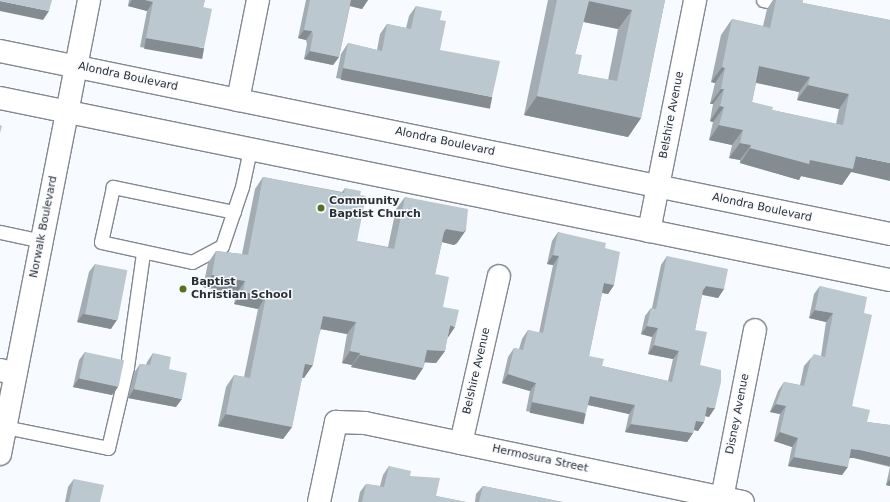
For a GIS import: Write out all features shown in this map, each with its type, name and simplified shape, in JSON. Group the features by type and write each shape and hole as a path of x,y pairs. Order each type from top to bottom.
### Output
{"main road":[{"name":"Norwalk Boulevard","path":"0,454 5,426 8,372 42,241 89,0"},
{"path":"238,100 258,0"},
{"name":"Belshire Avenue","path":"649,231 695,0"},
{"name":"Alondra Boulevard","path":"0,51 890,234"},
{"path":"0,98 890,280"},
{"name":"Belshire Avenue","path":"461,443 498,276"},
{"name":"Disney Avenue","path":"722,498 754,330"},
{"name":"Hermosura Street","path":"319,502 336,422 365,423 743,502"}],"lane":[{"path":"763,0 800,8"},
{"path":"234,212 113,187 101,242 143,253 192,262 222,246 234,212 242,187 250,149"},
{"path":"0,232 42,241"},
{"path":"5,426 108,448 127,367 143,253"}],"building":[{"path":"0,0 52,0 49,11"},
{"path":"145,0 205,0 203,7 212,9 204,48 146,38 153,2"},
{"path":"310,0 351,0 339,57 310,51 313,35 312,31 304,30"},
{"path":"557,0 665,0 641,118 537,96","holes":["589,1 632,10 617,81 578,74 582,55 575,54"]},
{"path":"776,0 803,0 803,3 890,20 890,163 856,156 853,169 810,160 809,164 750,148 751,145 740,143 743,130 719,125 724,107 720,106 724,89 721,89 725,68 722,67 732,19 770,28","holes":["759,66 810,77 808,85 849,94 843,125 772,110 773,107 752,102"]},
{"path":"416,6 442,11 440,20 446,21 440,50 500,61 492,97 343,68 348,43 382,51 387,24 411,29"},
{"path":"263,177 344,193 345,188 361,191 360,195 366,196 357,241 394,249 405,197 468,209 466,230 463,232 446,229 444,232 435,274 449,277 443,307 459,310 455,327 450,325 445,351 427,350 423,368 360,355 360,353 350,351 356,322 323,316 313,365 305,364 292,427 226,414 234,375 250,378 266,296 243,292 245,281 212,275 216,251 248,255"},
{"path":"558,232 606,243 605,248 620,252 614,285 604,283 589,356 604,359 602,366 672,382 679,351 654,345 658,328 647,326 651,308 656,309 667,256 728,269 724,289 706,286 703,290 695,330 707,332 700,365 721,370 721,382 715,408 707,407 704,422 696,421 693,433 631,424 635,405 590,396 586,413 532,402 536,383 508,374 514,348 523,350 528,330 543,333 559,256 553,255"},
{"path":"95,264 127,270 118,320 85,314"},
{"path":"820,286 867,297 864,313 872,315 852,406 870,410 867,422 890,425 890,457 851,449 848,467 794,457 798,438 780,432 786,406 776,404 784,382 804,386 811,358 814,354 825,357 833,313 815,310"},
{"path":"85,352 124,360 119,387 79,378"},
{"path":"153,353 171,357 169,369 187,373 182,399 134,389 140,364 150,365"},
{"path":"389,466 411,471 410,476 440,478 436,496 466,502 362,502 366,484 384,487"},
{"path":"74,479 104,485 100,502 69,502"},
{"path":"483,486 557,501 563,502 479,502"}],"place":[{"name":"Community Baptist Church","path":"321,208"},
{"name":"Baptist Christian School","path":"183,289"}]}
